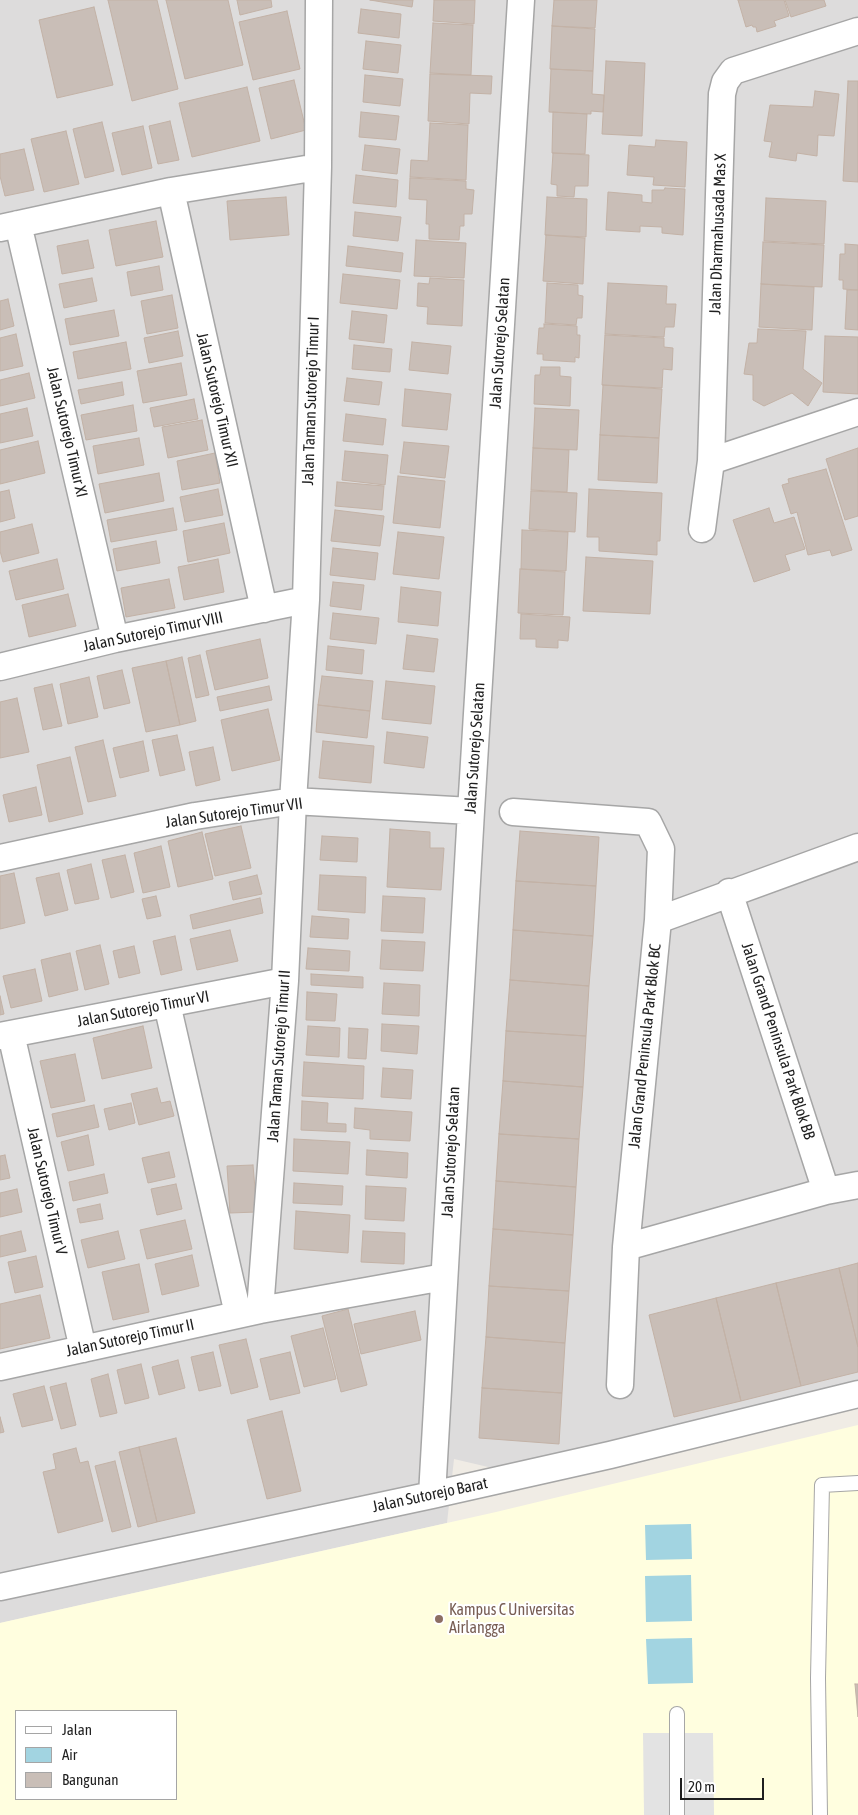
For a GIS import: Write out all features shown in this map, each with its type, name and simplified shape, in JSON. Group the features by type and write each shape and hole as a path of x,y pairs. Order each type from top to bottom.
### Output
{"street":[{"name":"Jalan Taman Sutorejo Timur I","path":"293,801 306,600 318,167 319,0"},
{"name":"Jalan Sutorejo Selatan","path":"432,1495 471,811 521,0"},
{"name":"Jalan Dharmahusada Mas X","path":"702,529 711,461 722,94 725,82 733,71 858,31"},
{"path":"9,226 171,191 318,167"},
{"name":"Jalan Sutorejo Timur XII","path":"171,191 264,609"},
{"name":"Jalan Sutorejo Timur XI","path":"9,226 115,639"},
{"path":"711,461 858,412"},
{"name":"Jalan Sutorejo Timur VIII","path":"0,667 115,639 306,600"},
{"name":"Jalan Sutorejo Timur VII","path":"0,858 195,816 293,801 471,811"},
{"name":"Jalan Taman Sutorejo Timur II","path":"249,1312 285,981 293,801"},
{"path":"513,812 648,822 661,849 658,920"},
{"name":"Jalan Grand Peninsula Park Blok BC","path":"620,1385 626,1247 658,920 729,892 858,847"},
{"name":"Jalan Grand Peninsula Park Blok BB","path":"729,892 826,1190"},
{"name":"Jalan Sutorejo Timur VI","path":"5,1035 285,981"},
{"path":"167,1004 249,1312"},
{"name":"Jalan Sutorejo Timur V","path":"5,1035 84,1348"},
{"path":"626,1247 826,1190 858,1185"},
{"name":"Jalan Sutorejo Timur II","path":"0,1367 249,1312 444,1277"},
{"name":"Jalan Sutorejo Barat","path":"0,1587 610,1455 858,1394"}],"lane":[{"path":"820,1815 818,1678 822,1485 858,1483"},
{"path":"677,1714 677,1815"}],"shaded area":[{"path":"0,0 858,0 858,1380 501,1470 454,1459 447,1523 0,1623"},
{"name":"Kampus C Universitas Airlangga","path":"858,1425 858,1815 0,1815 0,1623 496,1512"},
{"path":"643,1733 713,1733 714,1815 644,1815"}],"water":[{"path":"691,1524 692,1559 646,1560 645,1525"},
{"path":"691,1575 692,1621 646,1622 645,1576"},
{"path":"692,1638 693,1683 648,1684 646,1639"}],"building":[{"path":"108,0 157,0 178,89 132,101"},
{"path":"166,0 228,0 243,65 185,79"},
{"path":"237,0 271,0 272,7 240,15"},
{"path":"370,0 413,0 412,7"},
{"path":"434,0 475,0 474,24 433,21"},
{"path":"554,0 597,0 595,28 552,26"},
{"path":"738,0 784,0 789,16 774,21 776,26 757,32 756,27 752,25 746,27"},
{"path":"785,0 824,0 826,6 791,17"},
{"path":"94,7 113,85 57,98 39,20"},
{"path":"361,9 401,14 399,38 358,33"},
{"path":"287,11 300,69 253,80 239,22"},
{"path":"433,23 473,25 471,75 430,73"},
{"path":"552,26 595,29 593,71 550,69"},
{"path":"366,41 401,45 398,73 363,69"},
{"path":"606,61 645,63 642,136 602,134"},
{"path":"551,69 593,71 592,94 604,95 603,112 591,111 591,114 549,112"},
{"path":"430,74 492,76 491,94 470,93 469,124 428,121"},
{"path":"365,75 403,79 400,106 363,102"},
{"path":"294,80 306,130 271,139 259,88"},
{"path":"848,81 858,81 858,182 843,181"},
{"path":"247,87 260,141 192,157 179,103"},
{"path":"815,91 839,94 834,136 818,135 817,156 797,153 796,161 769,157 772,142 764,141 770,105 813,107"},
{"path":"361,112 399,116 396,140 359,137"},
{"path":"553,112 587,114 585,154 552,153"},
{"path":"170,121 179,160 158,164 149,126"},
{"path":"102,122 114,171 85,178 73,129"},
{"path":"430,123 468,125 466,180 410,177 411,160 428,161"},
{"path":"143,126 152,168 122,175 112,133"},
{"path":"66,131 79,184 44,192 31,139"},
{"path":"656,140 687,142 685,187 653,185 654,177 627,175 629,145 655,147"},
{"path":"365,145 400,149 397,174 362,170"},
{"path":"24,149 34,190 5,196 0,176 0,154"},
{"path":"553,153 589,155 588,186 575,186 574,197 557,196 557,185 551,184"},
{"path":"356,175 398,180 396,207 353,203"},
{"path":"410,178 466,181 466,189 474,190 472,214 464,214 464,226 460,226 459,240 429,239 429,224 426,224 427,200 409,199"},
{"path":"665,188 685,189 683,235 662,233 662,227 640,226 640,232 606,230 608,192 642,195 642,202 652,203 652,190 664,190"},
{"path":"286,197 289,235 230,240 227,201"},
{"path":"547,197 587,199 586,237 545,235"},
{"path":"766,198 826,201 824,244 764,241"},
{"path":"355,212 401,217 398,241 353,236"},
{"path":"156,221 163,257 116,266 109,230"},
{"path":"546,235 585,238 583,284 543,281"},
{"path":"88,240 94,268 62,274 57,246"},
{"path":"416,240 466,243 464,278 414,276"},
{"path":"763,242 824,245 822,287 761,284"},
{"path":"845,244 858,245 858,290 843,289 843,280 839,280 840,254 845,254"},
{"path":"348,246 403,253 401,272 346,266"},
{"path":"159,266 163,290 131,296 127,272"},
{"path":"343,274 400,280 397,309 340,303"},
{"path":"92,278 97,301 64,308 59,284"},
{"path":"430,278 464,280 462,326 427,324 428,307 417,306 418,283 429,284"},
{"path":"547,283 578,285 578,295 583,296 582,318 577,318 576,325 545,323"},
{"path":"608,283 667,286 666,304 676,304 674,327 665,327 664,337 605,334"},
{"path":"761,284 814,287 812,330 759,327"},
{"path":"847,290 858,290 858,330 845,329"},
{"path":"172,295 178,328 147,334 141,301"},
{"path":"8,299 14,326 0,330 0,301"},
{"path":"114,310 119,336 70,345 65,319"},
{"path":"352,311 387,315 384,343 349,339"},
{"path":"544,324 577,326 577,335 580,335 579,358 575,357 575,362 543,360 543,354 537,354 539,328 544,328"},
{"path":"758,329 806,331 803,369 822,383 808,406 792,393 764,406 753,400 753,375 744,374 749,343 757,343"},
{"path":"178,331 183,356 149,363 144,338"},
{"path":"16,334 23,366 0,371 0,338"},
{"path":"605,335 664,338 664,347 673,348 672,370 663,369 662,388 602,385"},
{"path":"825,336 858,337 858,394 823,392"},
{"path":"126,342 131,369 78,379 73,352"},
{"path":"412,342 451,346 448,374 409,370"},
{"path":"354,345 392,349 390,372 352,369"},
{"path":"181,363 187,395 143,403 137,371"},
{"path":"541,367 560,367 560,376 571,377 570,406 534,404 535,375 540,375"},
{"path":"29,373 35,398 0,406 0,380"},
{"path":"347,378 382,382 379,405 344,401"},
{"path":"122,382 124,395 81,404 78,390"},
{"path":"603,385 662,389 659,438 600,435"},
{"path":"405,389 451,394 447,430 402,426"},
{"path":"194,399 198,419 154,427 150,408"},
{"path":"133,405 137,431 86,440 81,415"},
{"path":"27,408 33,436 0,443 0,414"},
{"path":"535,408 579,410 577,450 533,448"},
{"path":"346,414 386,419 383,445 343,441"},
{"path":"202,420 208,450 168,458 162,427"},
{"path":"600,435 659,438 657,483 598,480"},
{"path":"139,438 144,465 98,474 93,446"},
{"path":"38,441 45,473 0,484 0,450"},
{"path":"404,442 449,446 445,478 400,473"},
{"path":"533,448 569,450 567,492 531,490"},
{"path":"858,448 858,516 845,520 826,459"},
{"path":"345,451 388,455 385,485 342,480"},
{"path":"215,453 220,483 182,490 177,461"},
{"path":"826,469 852,550 832,556 830,550 808,555 797,512 791,514 782,485 789,483 788,479"},
{"path":"159,473 164,501 105,513 99,484"},
{"path":"398,476 445,481 440,528 393,523"},
{"path":"337,482 384,486 382,510 335,506"},
{"path":"218,489 223,515 185,522 180,497"},
{"path":"589,489 662,493 660,541 657,541 657,555 599,551 599,537 587,537"},
{"path":"9,490 15,518 0,522 0,492"},
{"path":"531,491 577,493 575,532 529,529"},
{"path":"173,508 177,530 111,542 107,520"},
{"path":"769,508 774,523 794,517 805,549 785,555 790,570 754,582 733,520"},
{"path":"335,510 384,516 380,546 331,541"},
{"path":"224,523 230,553 188,562 183,531"},
{"path":"32,524 39,553 3,562 0,551 0,532"},
{"path":"522,530 568,532 566,571 521,569"},
{"path":"398,532 444,537 439,579 393,574"},
{"path":"156,541 160,563 117,571 113,549"},
{"path":"333,548 378,553 375,580 330,575"},
{"path":"586,557 653,561 650,614 583,611"},
{"path":"57,559 64,589 16,600 9,571"},
{"path":"218,559 224,592 184,600 178,567"},
{"path":"520,569 565,572 563,615 518,613"},
{"path":"169,579 175,608 126,617 121,588"},
{"path":"333,582 364,585 361,610 330,606"},
{"path":"401,587 441,592 438,626 398,622"},
{"path":"68,594 76,626 29,637 22,605"},
{"path":"333,613 379,618 376,644 330,639"},
{"path":"521,614 570,617 568,641 558,640 558,648 536,647 536,639 520,639"},
{"path":"407,635 438,639 434,672 403,669"},
{"path":"260,639 268,678 215,690 206,651"},
{"path":"328,646 364,650 362,674 326,670"},
{"path":"200,655 209,695 196,698 188,658"},
{"path":"182,657 196,721 180,725 166,661"},
{"path":"166,661 180,725 146,732 132,668"},
{"path":"122,670 130,703 104,709 97,676"},
{"path":"322,676 373,681 370,711 318,705"},
{"path":"89,677 98,717 68,724 60,684"},
{"path":"386,681 435,686 431,724 382,719"},
{"path":"52,684 62,726 43,730 34,688"},
{"path":"269,686 272,700 220,711 217,697"},
{"path":"17,698 29,752 0,758 0,702"},
{"path":"318,705 370,711 367,738 316,732"},
{"path":"268,709 280,760 232,771 221,720"},
{"path":"387,732 428,737 424,768 384,763"},
{"path":"177,735 185,770 160,776 152,740"},
{"path":"103,740 116,796 88,802 75,747"},
{"path":"143,741 149,771 120,778 113,748"},
{"path":"323,741 374,746 371,783 319,778"},
{"path":"213,747 220,780 196,786 189,752"},
{"path":"70,757 83,814 49,822 37,765"},
{"path":"36,787 42,815 9,822 3,795"},
{"path":"241,826 251,868 215,876 205,834"},
{"path":"390,829 430,832 430,848 444,848 441,890 387,887"},
{"path":"520,831 599,837 596,886 516,881"},
{"path":"202,832 213,879 178,887 168,841"},
{"path":"322,836 358,838 357,862 320,860"},
{"path":"161,846 170,887 143,893 134,853"},
{"path":"125,855 134,892 111,898 102,860"},
{"path":"91,864 99,899 75,904 67,870"},
{"path":"14,873 25,923 0,929 0,876"},
{"path":"59,873 68,910 45,916 36,878"},
{"path":"257,875 262,894 233,900 229,882"},
{"path":"320,875 366,877 365,913 318,910"},
{"path":"516,881 596,886 593,936 513,930"},
{"path":"156,896 161,916 147,919 142,899"},
{"path":"383,896 425,898 423,933 381,931"},
{"path":"260,898 263,913 193,929 190,915"},
{"path":"312,916 349,919 348,939 310,937"},
{"path":"230,930 238,961 197,970 190,939"},
{"path":"513,930 593,936 589,986 510,980"},
{"path":"175,936 182,970 161,975 153,941"},
{"path":"382,940 425,942 423,971 380,969"},
{"path":"100,945 109,984 85,990 76,951"},
{"path":"134,946 140,973 119,978 113,951"},
{"path":"308,948 350,951 349,971 306,969"},
{"path":"70,953 78,990 49,997 41,960"},
{"path":"35,969 42,1001 11,1008 3,976"},
{"path":"311,974 363,977 363,988 311,985"},
{"path":"510,980 589,986 586,1036 506,1031"},
{"path":"384,983 420,985 419,1016 382,1014"},
{"path":"307,992 337,994 335,1021 306,1020"},
{"path":"0,996 4,1014 0,1015"},
{"path":"382,1024 419,1026 417,1054 381,1051"},
{"path":"143,1026 152,1068 102,1079 93,1038"},
{"path":"308,1026 340,1028 339,1057 306,1055"},
{"path":"349,1028 368,1029 366,1059 348,1058"},
{"path":"506,1031 586,1036 583,1087 503,1081"},
{"path":"75,1054 85,1101 51,1108 40,1061"},
{"path":"304,1062 364,1066 363,1099 302,1096"},
{"path":"383,1068 413,1070 411,1099 381,1097"},
{"path":"503,1081 583,1087 579,1139 499,1134"},
{"path":"157,1088 161,1103 170,1101 174,1116 139,1125 131,1094"},
{"path":"302,1101 328,1103 327,1123 346,1124 346,1132 301,1130"},
{"path":"131,1103 135,1123 109,1130 104,1109"},
{"path":"94,1105 99,1127 57,1137 52,1114"},
{"path":"355,1108 412,1112 410,1141 370,1139 370,1130 354,1128"},
{"path":"499,1134 579,1139 576,1187 496,1181"},
{"path":"88,1135 94,1165 68,1171 61,1142"},
{"path":"294,1139 350,1142 348,1174 293,1171"},
{"path":"367,1150 408,1153 407,1178 366,1175"},
{"path":"169,1152 175,1177 148,1183 142,1158"},
{"path":"5,1155 10,1178 0,1180 0,1156"},
{"path":"253,1165 257,1212 230,1213 227,1166"},
{"path":"104,1174 108,1193 73,1201 69,1182"},
{"path":"496,1181 576,1187 573,1235 493,1229"},
{"path":"294,1183 343,1186 342,1205 293,1203"},
{"path":"176,1184 182,1209 157,1215 151,1189"},
{"path":"366,1186 406,1188 404,1221 365,1219"},
{"path":"17,1189 22,1212 0,1217 0,1193"},
{"path":"100,1204 103,1219 80,1223 77,1209"},
{"path":"296,1211 350,1215 348,1253 294,1249"},
{"path":"185,1220 192,1249 147,1259 140,1230"},
{"path":"493,1229 573,1235 569,1291 489,1286"},
{"path":"21,1231 26,1251 0,1257 0,1236"},
{"path":"118,1231 125,1259 88,1268 81,1240"},
{"path":"363,1231 405,1233 404,1264 361,1262"},
{"path":"192,1255 199,1286 162,1295 155,1264"},
{"path":"36,1256 43,1287 15,1293 8,1262"},
{"path":"858,1263 858,1347 839,1268"},
{"path":"139,1264 149,1312 113,1320 102,1272"},
{"path":"839,1268 858,1347 858,1372 801,1386 776,1283"},
{"path":"776,1283 801,1386 741,1401 716,1298"},
{"path":"489,1286 569,1291 565,1343 486,1337"},
{"path":"40,1295 50,1338 0,1349 0,1304"},
{"path":"716,1298 741,1401 674,1417 649,1315"},
{"path":"348,1309 367,1385 341,1392 322,1316"},
{"path":"415,1311 421,1340 361,1354 354,1324"},
{"path":"323,1328 336,1379 304,1387 291,1336"},
{"path":"486,1337 565,1343 562,1393 482,1388"},
{"path":"246,1339 258,1387 231,1394 219,1345"},
{"path":"213,1352 221,1386 199,1391 191,1357"},
{"path":"290,1352 300,1393 270,1400 260,1359"},
{"path":"178,1360 185,1388 159,1395 152,1367"},
{"path":"141,1364 149,1398 125,1404 117,1370"},
{"path":"108,1374 117,1413 100,1417 91,1379"},
{"path":"66,1383 76,1425 61,1429 50,1387"},
{"path":"44,1386 53,1420 22,1427 13,1394"},
{"path":"482,1388 562,1393 559,1444 479,1438"},
{"path":"282,1411 301,1491 267,1499 247,1420"},
{"path":"0,1417 4,1432 0,1433"},
{"path":"176,1438 195,1513 157,1522 139,1447"},
{"path":"139,1447 157,1522 138,1527 119,1452"},
{"path":"76,1448 80,1463 88,1461 103,1521 58,1533 43,1472 56,1469 53,1454"},
{"path":"115,1461 131,1527 112,1532 95,1466"},
{"path":"855,1684 858,1684 858,1717"}],"place":[{"name":"Kampus C Universitas Airlangga","path":"439,1619"}]}
